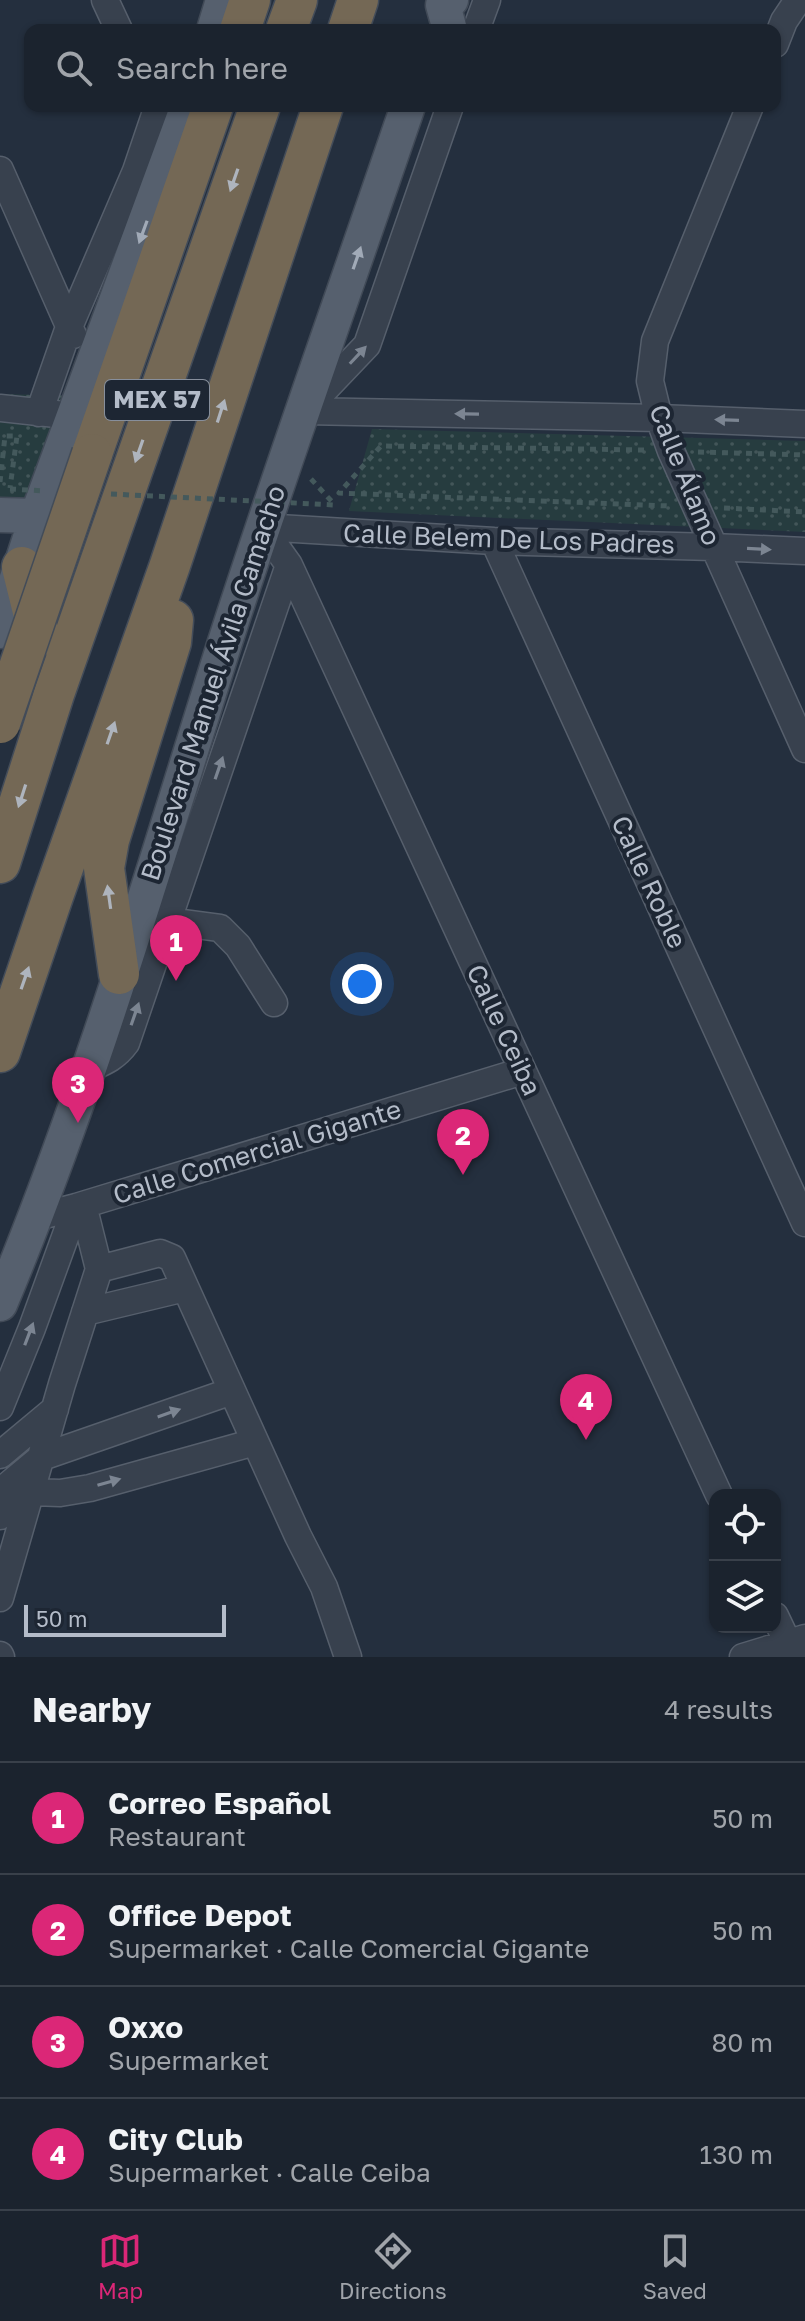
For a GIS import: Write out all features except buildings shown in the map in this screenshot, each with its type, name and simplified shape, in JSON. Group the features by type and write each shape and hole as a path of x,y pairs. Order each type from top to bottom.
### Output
{"highway":[{"path":"288,24 297,0"},
{"path":"350,24 358,0"},
{"path":"0,723 211,112"},
{"name":"MEX 57","path":"0,863 54,694 258,112"},
{"name":"MEX 57","path":"0,1052 170,565 321,112"},
{"path":"119,974 104,868 109,840 171,642 175,608 170,565"},
{"path":"22,567 54,694"}],"main road":[{"path":"0,631 92,372 162,112"},
{"name":"Boulevard Manuel Ávila Camacho","path":"0,1304 37,1217 88,1069 262,527 406,112"},
{"path":"5,502 47,504"}],"street":[{"path":"105,0 116,24"},
{"path":"478,24 487,0"},
{"path":"781,29 798,0"},
{"path":"39,413 69,327 161,112"},
{"path":"304,411 367,345 448,112"},
{"name":"Calle Álamo","path":"748,112 655,341 650,381 671,451 805,749"},
{"path":"0,170 92,372"},
{"path":"0,408 76,416"},
{"path":"304,411 805,424"},
{"name":"Calle Belem De Los Padres","path":"262,527 494,541 805,551"},
{"name":"Calle Ceiba","path":"262,527 289,565 716,1489"},
{"name":"Calle Roble","path":"494,541 805,1223"},
{"path":"88,1069 109,1061 126,1043 289,565"},
{"path":"167,921 220,928 238,946 274,1003"},
{"name":"Calle Comercial Gigante","path":"37,1217 523,1071"},
{"path":"0,1598 58,1396 99,1269 80,1206"},
{"path":"0,1407 80,1206"},
{"path":"99,1269 160,1253 172,1258 324,1587 344,1645"},
{"path":"85,1312 185,1288"},
{"path":"0,1492 42,1457 232,1391"},
{"path":"0,1455 58,1396"},
{"path":"0,1516 32,1492 60,1493 90,1488 255,1442"},
{"path":"743,1657 796,1646 781,1625"}],"path":[{"path":"0,482 5,436 17,436 5,502 47,504"},
{"path":"805,455 381,446 339,493 805,512"},
{"path":"103,494 335,505"}],"green space":[{"path":"0,394 82,396 37,516 0,514"},
{"path":"372,429 805,441 805,532 349,511"}],"place":[{"name":"Correo Español","path":"176,981"},
{"name":"Oxxo","path":"78,1123"},
{"name":"Office Depot","path":"463,1175"},
{"name":"City Club","path":"586,1440"}]}
